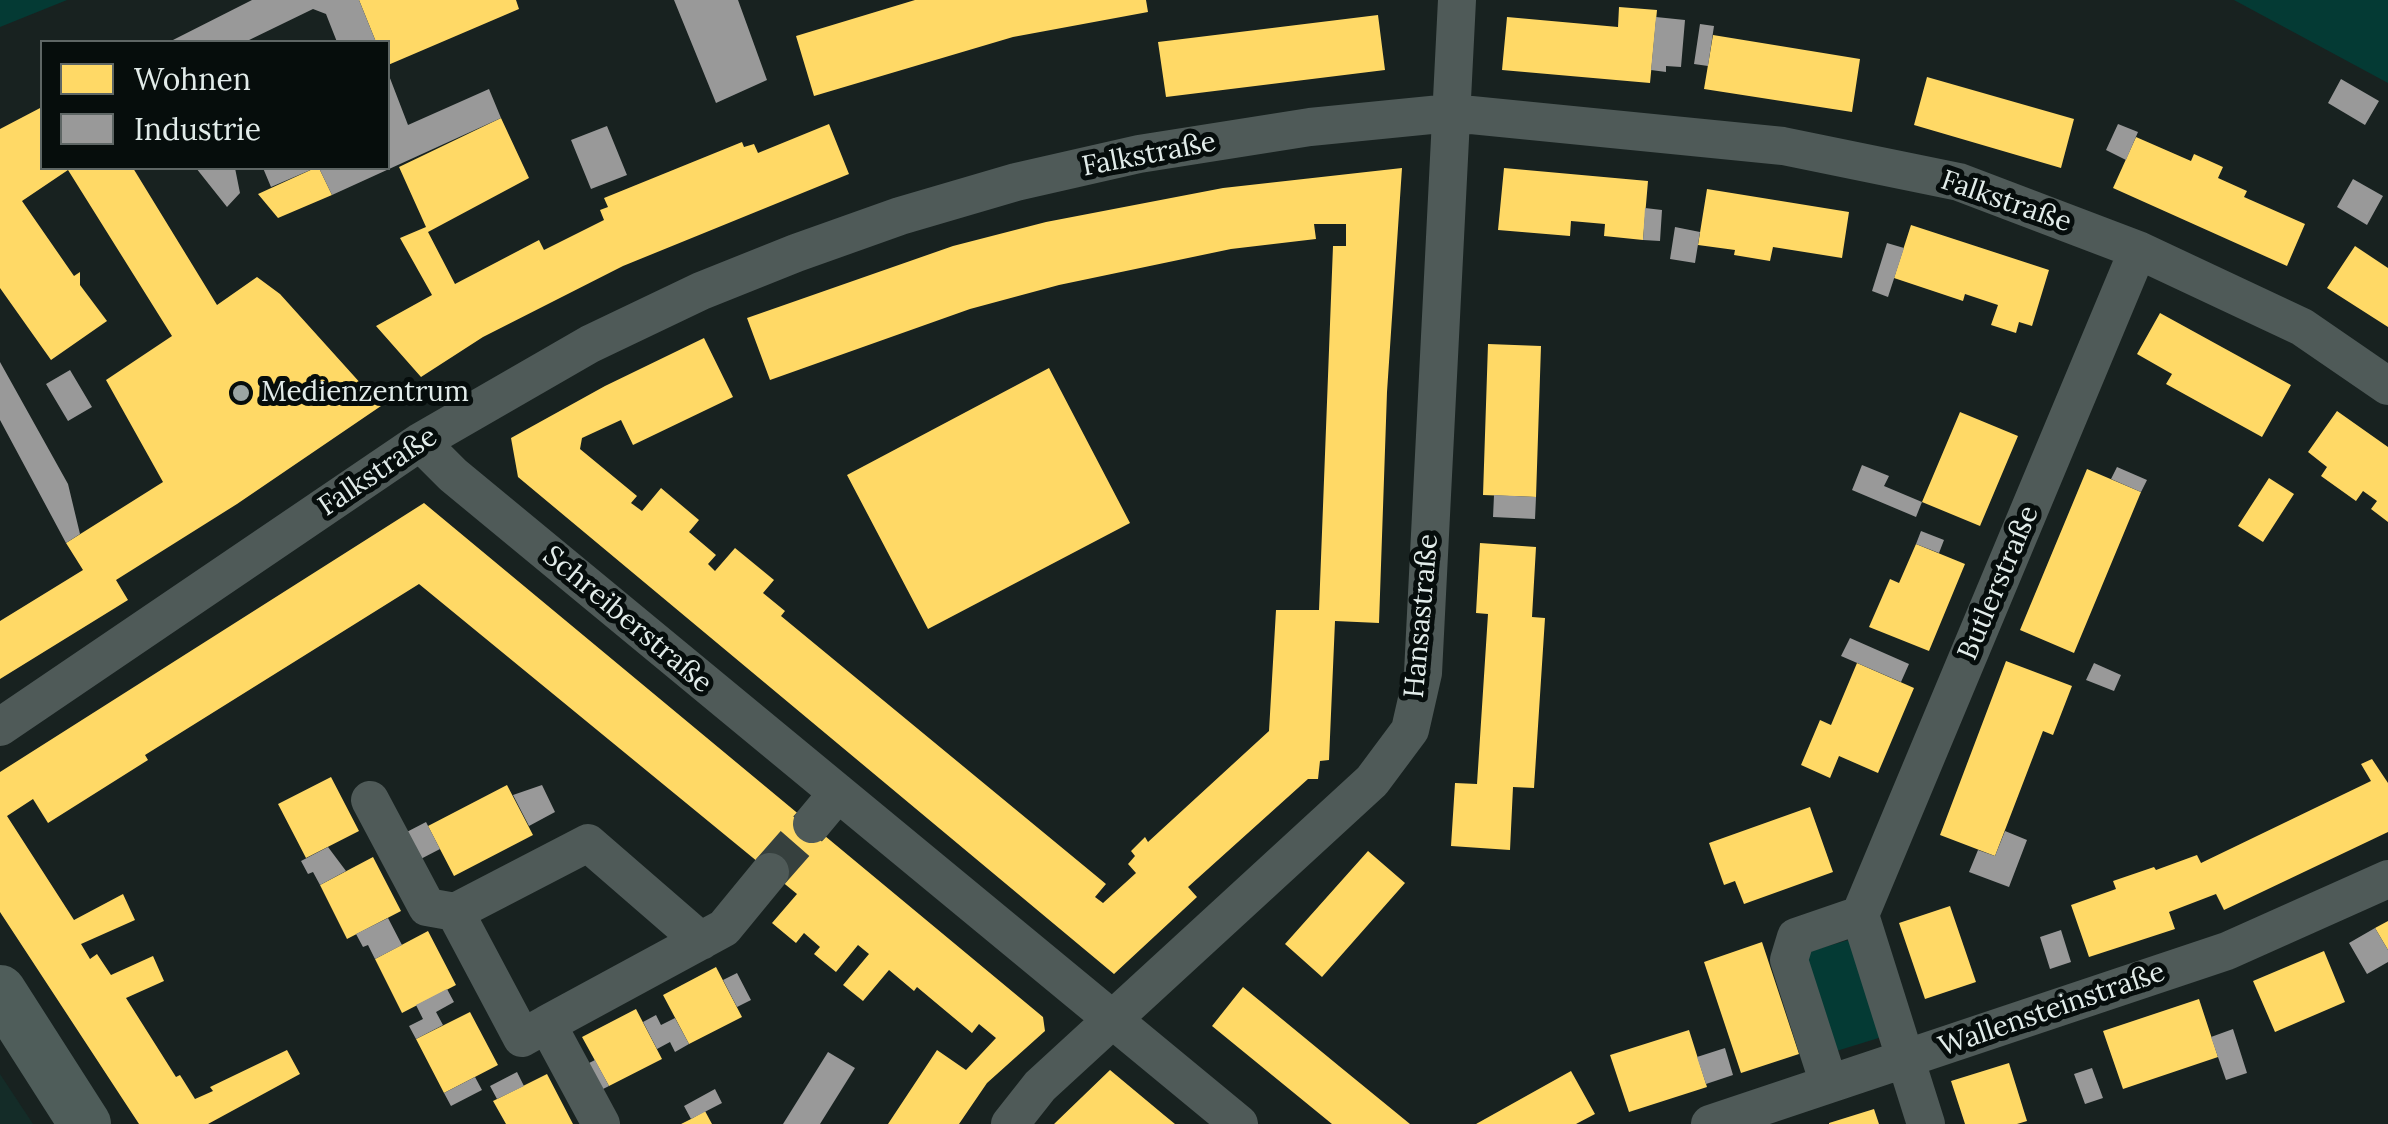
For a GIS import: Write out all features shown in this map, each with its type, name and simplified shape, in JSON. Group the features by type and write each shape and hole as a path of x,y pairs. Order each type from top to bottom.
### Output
{"main road":[{"path":"0,991 84,1124"}],"street":[{"name":"Hansastraße","path":"1010,1124 1040,1086 1372,781 1410,730 1423,673 1456,0"},
{"name":"Falkstraße","path":"0,727 434,434 590,344 685,299 796,252 1016,182 1139,154 1310,127 1451,113 1800,149 1960,182 2138,250 2302,327 2388,386"},
{"name":"Butlerstraße","path":"1860,916 2138,250"},
{"name":"Schreiberstraße","path":"434,434 453,475 1239,1124"},
{"path":"812,824 837,794"},
{"path":"370,800 427,907 455,912 588,843 701,940"},
{"path":"455,912 522,1038 724,928 770,872"},
{"name":"Wallensteinstraße","path":"1710,1124 2227,951 2388,879"},
{"path":"1829,1084 1788,960 1796,937 1860,916 1926,1124"},
{"path":"547,1024 601,1124"}],"shaded area":[{"path":"0,1074 33,1124 0,1124"}],"green space":[{"path":"0,0 67,0 0,27"},
{"path":"2234,0 2388,0 2388,83"},
{"path":"1852,939 1885,1036 1830,1053 1804,953"}],"building: Wohnen":[{"path":"359,0 516,0 519,9 390,64 390,40 375,40"},
{"path":"915,0 1146,0 1148,12 1013,37 814,96 796,36"},
{"path":"1619,7 1657,10 1650,83 1502,70 1507,17 1618,27"},
{"path":"1378,15 1385,70 1166,97 1158,42"},
{"path":"1713,35 1860,59 1852,112 1704,89"},
{"path":"1927,77 2074,119 2061,168 1914,125"},
{"path":"40,108 40,170 68,170 22,201 74,276 80,272 80,285 107,321 51,360 0,288 0,129"},
{"path":"501,118 529,178 428,232 455,284 539,240 544,250 604,220 600,210 608,207 604,198 742,142 744,147 754,144 758,153 829,124 849,174 623,266 483,337 421,377 376,326 432,295 400,238 426,227 399,167"},
{"path":"2136,137 2191,161 2194,154 2223,167 2218,178 2247,191 2244,197 2305,224 2287,266 2113,188"},
{"path":"1402,168 1387,392 1379,623 1335,621 1329,760 1320,761 1318,779 1308,779 1188,887 1197,897 1114,974 518,477 511,438 704,338 733,397 633,445 621,420 582,438 580,449 637,496 631,503 642,511 661,488 699,520 689,532 716,555 708,564 715,571 735,548 774,580 763,593 785,611 781,616 1106,884 1095,897 1103,903 1136,873 1128,864 1135,856 1131,851 1145,837 1148,842 1269,731 1276,610 1319,610 1333,246 1346,246 1346,224 1314,224 1316,239 1231,249 1059,285 970,309 770,380 747,318 953,246 1046,222 1223,188"},
{"path":"1504,168 1648,181 1643,240 1604,236 1605,224 1571,221 1570,236 1498,230"},
{"path":"68,170 134,170 217,305 257,277 280,294 381,406 116,580 128,600 0,679 0,621 83,570 66,543 163,482 106,380 172,336"},
{"path":"311,170 320,170 332,195 278,218 258,194"},
{"path":"1707,189 1849,212 1842,258 1773,247 1770,261 1734,255 1735,250 1698,245"},
{"path":"1911,225 2049,270 2032,326 2019,322 2016,333 1991,325 1998,305 1965,294 1963,301 1894,278"},
{"path":"2355,246 2388,268 2388,327 2327,288"},
{"path":"2160,313 2291,385 2262,437 2166,384 2172,374 2137,354"},
{"path":"1488,344 1541,346 1536,497 1483,495"},
{"path":"1049,368 1130,523 928,629 847,475"},
{"path":"2337,411 2388,447 2388,522 2371,509 2377,501 2363,491 2356,501 2321,476 2327,467 2308,452"},
{"path":"1960,412 2018,436 1980,526 1922,502"},
{"path":"2087,469 2141,492 2074,653 2020,630"},
{"path":"2269,478 2294,494 2263,542 2238,526"},
{"path":"424,503 1043,1017 1045,1031 987,1083 959,1124 888,1124 937,1050 966,1070 996,1038 979,1024 972,1033 917,987 914,991 889,970 863,1001 843,985 869,954 858,945 836,972 814,954 820,947 804,933 796,943 772,923 797,894 419,584 145,755 148,760 48,823 33,799 7,816 74,920 123,894 135,920 81,944 90,959 97,954 111,975 153,956 164,981 126,998 176,1077 180,1075 195,1099 213,1091 210,1087 287,1050 300,1074 208,1124 139,1124 0,912 0,772"},
{"path":"1480,543 1536,547 1532,617 1545,618 1534,788 1513,787 1510,850 1451,846 1455,783 1477,784 1488,614 1476,613"},
{"path":"1916,544 1965,564 1929,651 1869,627 1890,579 1899,583"},
{"path":"2006,661 2072,686 2053,735 2043,731 1995,856 1940,835"},
{"path":"1857,663 1914,688 1878,773 1839,756 1830,778 1801,765 1820,720 1831,725"},
{"path":"2372,759 2388,783 2388,832 2224,910 2216,894 2169,912 2175,929 2089,957 2071,905 2116,889 2113,881 2154,867 2156,870 2197,855 2201,863 2371,781 2361,764"},
{"path":"331,777 359,831 306,858 278,804"},
{"path":"507,785 533,835 454,876 428,826"},
{"path":"1810,807 1833,872 1744,904 1735,881 1724,885 1709,843"},
{"path":"1368,851 1405,883 1322,977 1285,944"},
{"path":"373,857 401,911 347,939 320,885"},
{"path":"1950,906 1976,982 1925,999 1899,923"},
{"path":"2388,921 2388,950 2375,928"},
{"path":"428,931 456,985 402,1013 375,959"},
{"path":"1762,942 1799,1054 1741,1073 1704,962"},
{"path":"2324,951 2345,1002 2275,1032 2253,981"},
{"path":"716,967 742,1017 689,1044 663,995"},
{"path":"1243,987 1410,1124 1332,1124 1212,1026"},
{"path":"2199,999 2218,1057 2123,1089 2103,1031"},
{"path":"636,1009 662,1059 609,1086 582,1037"},
{"path":"470,1012 498,1065 444,1093 416,1039"},
{"path":"1689,1030 1707,1087 1629,1112 1610,1055"},
{"path":"2009,1063 2027,1121 1965,1124 1951,1081"},
{"path":"1110,1070 1164,1115 1175,1124 1054,1124"},
{"path":"1571,1071 1595,1114 1576,1124 1476,1124"},
{"path":"547,1074 573,1124 506,1124 493,1101"},
{"path":"1874,1109 1879,1124 1829,1124 1829,1123"},
{"path":"705,1111 712,1124 681,1124 691,1119"}],"building: Industrie":[{"path":"252,0 359,0 375,40 336,40 326,14 313,9 249,40 173,40"},
{"path":"674,0 738,0 767,80 716,103"},
{"path":"1656,17 1685,20 1681,67 1666,66 1666,72 1651,70"},
{"path":"1700,24 1714,26 1708,66 1694,64"},
{"path":"390,78 408,125 489,89 501,118 390,169"},
{"path":"2341,79 2379,101 2365,125 2328,103"},
{"path":"2118,124 2138,132 2126,160 2106,150"},
{"path":"607,126 627,175 591,189 571,140"},
{"path":"198,170 235,170 240,193 227,207"},
{"path":"264,170 310,170 271,187"},
{"path":"320,170 387,170 332,195"},
{"path":"2353,179 2383,196 2367,225 2337,207"},
{"path":"1645,208 1662,210 1660,241 1643,240"},
{"path":"1675,227 1700,232 1695,263 1670,259"},
{"path":"1887,243 1904,248 1888,297 1872,291"},
{"path":"0,362 68,484 80,534 66,543 0,420"},
{"path":"70,370 92,407 68,421 46,384"},
{"path":"1862,465 1889,476 1884,486 1922,502 1916,517 1852,490"},
{"path":"2117,467 2147,480 2141,492 2111,479"},
{"path":"1494,495 1536,497 1535,519 1493,517"},
{"path":"1921,531 1944,540 1939,553 1916,544"},
{"path":"1850,638 1909,664 1901,682 1841,656"},
{"path":"2094,663 2121,675 2114,691 2086,680"},
{"path":"542,785 555,812 529,826 513,795"},
{"path":"426,822 440,849 413,863 399,836"},
{"path":"2005,831 2027,840 2009,887 1969,872 1978,850 1995,856"},
{"path":"328,847 346,871 320,885 301,861"},
{"path":"388,918 402,945 375,959 356,934"},
{"path":"2375,928 2388,950 2388,962 2367,974 2349,943"},
{"path":"2061,930 2071,962 2050,969 2040,937"},
{"path":"737,973 751,1000 737,1007 723,980"},
{"path":"447,989 454,1002 436,1012 443,1025 416,1039 409,1026 423,1019 416,1005"},
{"path":"656,1015 661,1025 675,1018 689,1044 675,1052 670,1042 657,1049 643,1022"},
{"path":"2233,1029 2247,1073 2226,1080 2211,1037"},
{"path":"1725,1048 1733,1075 1706,1084 1697,1057"},
{"path":"828,1052 855,1068 820,1124 783,1124"},
{"path":"595,1060 609,1086 595,1093 581,1067"},
{"path":"2092,1068 2103,1098 2085,1104 2074,1074"},
{"path":"517,1072 524,1086 497,1099 490,1086"},
{"path":"475,1077 482,1090 451,1106 444,1093"},
{"path":"715,1089 722,1103 691,1119 684,1106"}],"tunnel":[{"path":"770,872 812,824"}],"place":[{"name":"Medienzentrum","path":"241,393"}]}
